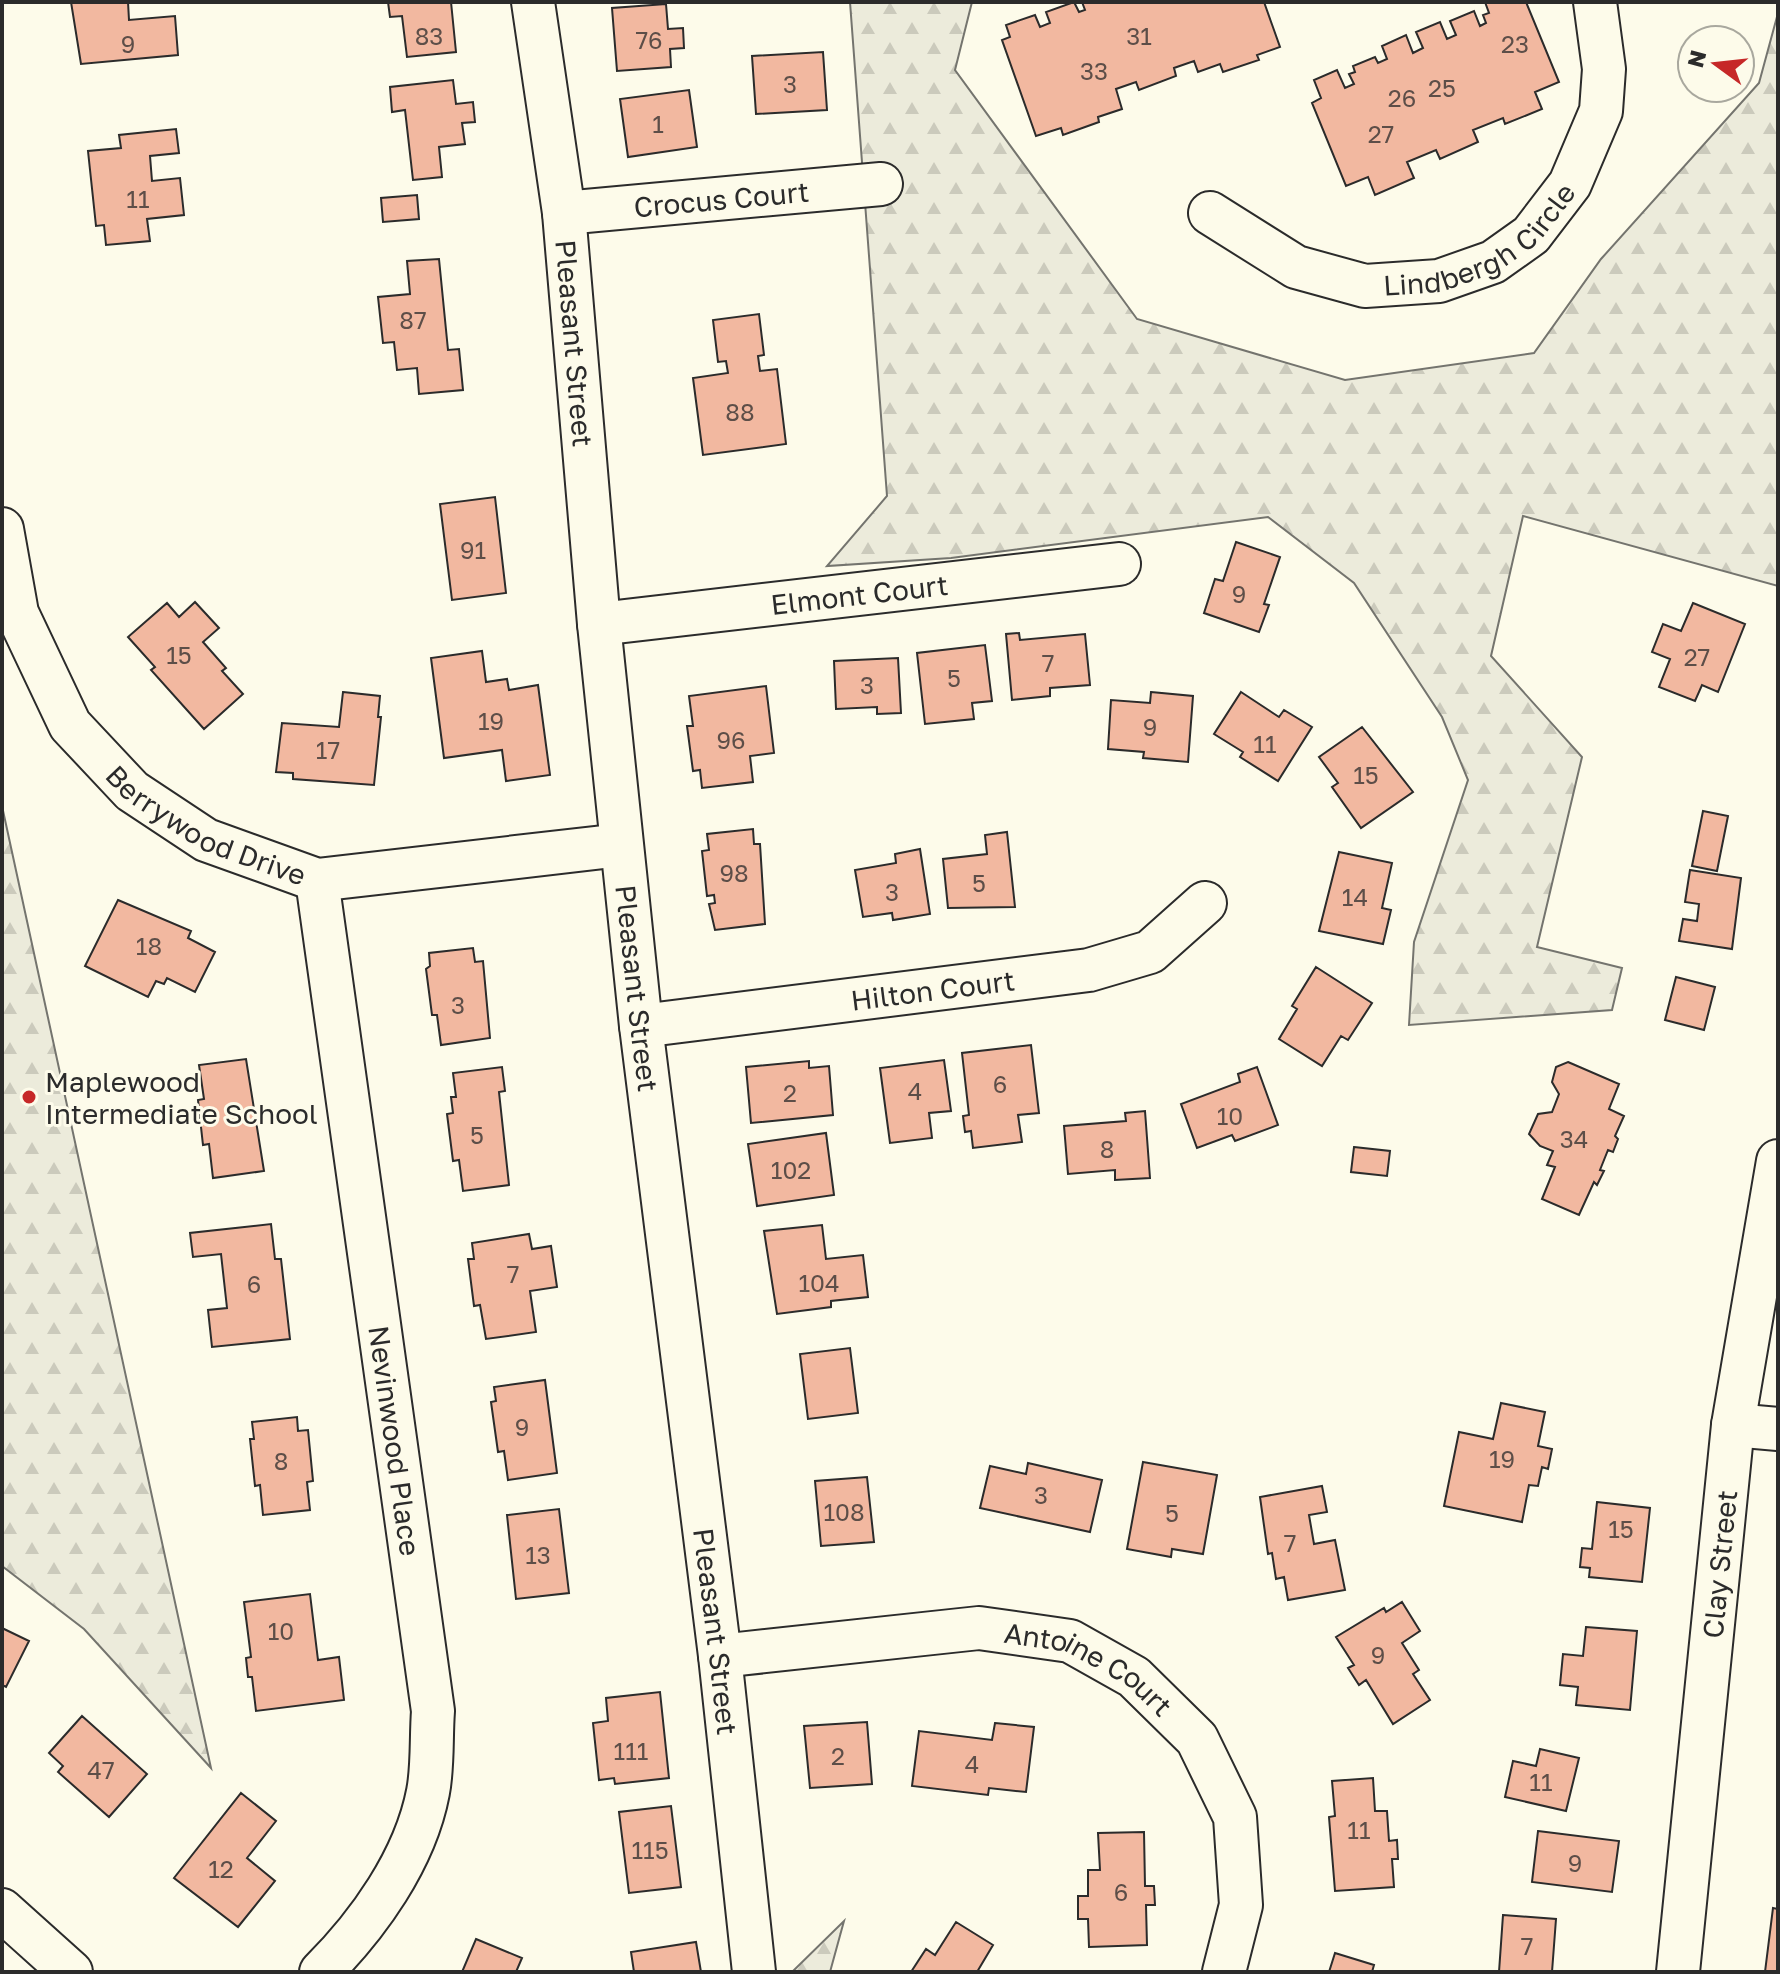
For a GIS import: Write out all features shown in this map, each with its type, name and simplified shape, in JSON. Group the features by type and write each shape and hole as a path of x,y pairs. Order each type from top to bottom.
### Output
{"street":[{"name":"Pleasant Street","path":"533,2 564,213 621,845 720,1656 754,1972"},
{"name":"Lindbergh Circle","path":"1210,213 1296,267 1365,286 1439,281 1493,262 1531,235 1570,184 1601,111 1604,69 1595,2"},
{"name":"Crocus Court","path":"564,213 881,184"},
{"name":"Berrywood Drive","path":"2,529 17,613 70,725 132,791 206,840 317,880 621,845"},
{"name":"Elmont Court","path":"599,624 1119,564"},
{"name":"Nevinwood Place","path":"317,880 433,1711 428,1793 400,1871 352,1941 321,1972"},
{"name":"Hilton Court","path":"641,1026 1089,970 1150,952 1205,903"},
{"name":"Clay Street","path":"1678,1972 1733,1425 1778,1161"},
{"path":"1733,1425 1778,1429"},
{"name":"Antoine Court","path":"720,1656 979,1628 1070,1641 1134,1677 1197,1739 1235,1817 1241,1905 1224,1972"},
{"path":"2,1910 71,1972"}],"green space":[{"path":"850,2 972,2 955,70 1137,319 1345,380 1534,353 1601,259 1740,104 1756,104 1756,86 1778,13 1778,586 1523,516 1491,656 1582,757 1537,947 1622,968 1612,1010 1409,1025 1414,942 1468,780 1442,717 1354,583 1268,517 951,558 827,566 887,496"},
{"path":"2,806 211,1768 84,1629 2,1566"},
{"path":"844,1921 830,1972 792,1972"}],"building":[{"path":"71,2 128,2 129,20 175,16 178,55 81,64"},
{"path":"388,2 451,2 456,52 407,57 402,16 390,17"},
{"path":"1074,2 1079,12 1085,10 1082,2 1264,2 1280,47 1257,55 1259,60 1223,72 1220,64 1198,72 1194,61 1174,68 1176,76 1139,90 1136,82 1116,89 1122,109 1098,117 1099,122 1063,135 1061,128 1036,136 1002,40 1010,37 1006,25 1035,15 1040,27 1050,23 1046,12"},
{"path":"1485,2 1526,2 1559,82 1535,92 1542,109 1505,124 1503,118 1473,130 1478,142 1440,159 1436,150 1407,162 1414,178 1375,195 1368,177 1346,186 1312,103 1321,98 1314,80 1337,70 1345,88 1354,84 1349,74 1355,72 1353,66 1375,57 1378,63 1387,59 1382,46 1406,35 1413,53 1423,48 1416,32 1440,22 1447,39 1456,35 1450,21 1474,11 1480,26 1486,23 1483,15 1489,13"},
{"path":"666,4 668,29 683,28 684,48 670,49 671,67 617,71 612,8"},
{"path":"823,52 827,110 756,114 752,56"},
{"path":"453,80 456,104 473,102 475,122 462,123 465,144 439,147 442,177 413,180 405,110 392,112 390,87"},
{"path":"689,90 697,147 628,157 620,99"},
{"path":"176,129 179,153 150,156 152,181 180,178 184,215 147,219 150,241 106,245 104,225 96,226 88,151 121,148 119,135"},
{"path":"417,195 419,219 383,222 381,198"},
{"path":"439,259 448,350 459,349 463,390 419,394 417,368 397,370 394,342 383,343 378,297 410,294 407,261"},
{"path":"759,314 764,355 758,356 760,371 777,369 786,444 703,455 693,378 728,373 726,361 718,362 713,320"},
{"path":"495,497 506,593 452,600 440,504"},
{"path":"1236,542 1280,557 1264,604 1269,605 1259,632 1204,613 1215,579 1223,581"},
{"path":"195,602 219,628 203,642 226,668 222,671 243,694 204,729 151,670 155,667 128,637 167,603 179,617"},
{"path":"1693,603 1745,624 1718,692 1702,685 1695,701 1659,687 1670,659 1652,652 1663,624 1681,631"},
{"path":"1019,633 1020,640 1085,634 1090,685 1050,688 1050,696 1012,700 1006,634"},
{"path":"985,645 992,701 972,703 974,719 925,724 917,653"},
{"path":"482,651 486,682 507,679 509,690 538,685 550,775 506,781 502,750 444,758 431,658"},
{"path":"898,658 901,713 877,714 877,707 836,709 834,661"},
{"path":"766,686 774,753 750,756 753,782 702,788 700,770 693,771 687,726 693,726 689,696"},
{"path":"343,692 380,696 378,717 381,717 374,785 293,779 293,773 276,772 282,723 339,727"},
{"path":"1151,692 1193,696 1188,762 1143,758 1144,752 1108,749 1111,700 1150,703"},
{"path":"1241,692 1279,717 1284,710 1312,727 1278,781 1240,757 1243,752 1214,734"},
{"path":"1362,727 1413,792 1361,828 1332,787 1338,783 1319,757"},
{"path":"1703,811 1728,816 1717,871 1692,866"},
{"path":"753,829 754,844 760,844 765,924 715,930 709,904 715,903 714,895 707,896 702,851 709,850 707,834"},
{"path":"1007,832 1015,907 948,908 943,859 987,854 985,835"},
{"path":"920,849 930,914 893,920 892,913 863,917 855,870 896,863 895,854"},
{"path":"1339,852 1392,863 1382,908 1391,910 1383,944 1319,931"},
{"path":"1690,870 1741,878 1732,949 1679,941 1683,919 1697,921 1699,904 1685,902"},
{"path":"118,900 191,931 188,938 215,952 195,992 167,978 164,984 156,981 148,997 85,966"},
{"path":"473,948 475,962 483,961 490,1038 441,1045 437,1015 432,1015 426,969 430,966 429,953"},
{"path":"1316,967 1372,1003 1348,1040 1341,1036 1322,1066 1279,1039 1297,1009 1292,1006"},
{"path":"1676,977 1715,987 1704,1030 1665,1020"},
{"path":"1031,1045 1039,1113 1018,1115 1022,1142 973,1148 971,1131 965,1132 963,1116 969,1115 962,1053"},
{"path":"246,1059 264,1171 213,1178 209,1144 203,1145 198,1100 204,1099 199,1065"},
{"path":"944,1060 951,1111 929,1113 932,1138 890,1143 880,1068"},
{"path":"809,1061 809,1068 829,1066 833,1115 751,1123 746,1067"},
{"path":"1568,1062 1619,1084 1609,1109 1624,1116 1615,1136 1618,1139 1613,1152 1608,1150 1600,1170 1604,1171 1597,1185 1594,1182 1579,1215 1542,1199 1555,1167 1547,1165 1553,1151 1540,1146 1529,1134 1538,1114 1552,1112 1559,1094 1552,1082 1556,1067"},
{"path":"502,1067 505,1091 499,1092 509,1185 463,1191 459,1160 453,1161 447,1114 453,1113 451,1097 456,1097 453,1073"},
{"path":"1257,1067 1278,1125 1235,1141 1232,1135 1197,1148 1181,1104 1240,1082 1238,1074"},
{"path":"1145,1111 1150,1178 1115,1180 1115,1170 1068,1174 1064,1126 1126,1121 1125,1113"},
{"path":"826,1133 834,1195 757,1206 748,1144"},
{"path":"1354,1147 1390,1151 1387,1176 1351,1172"},
{"path":"271,1224 275,1259 281,1259 290,1339 212,1347 208,1310 227,1308 221,1254 193,1257 190,1233"},
{"path":"822,1225 826,1259 863,1255 868,1297 831,1301 831,1307 777,1314 764,1231"},
{"path":"529,1234 532,1249 551,1246 557,1287 530,1291 536,1332 486,1339 480,1305 474,1306 468,1259 474,1259 472,1243"},
{"path":"850,1348 858,1413 808,1419 800,1354"},
{"path":"545,1380 557,1473 508,1480 504,1451 498,1452 491,1402 496,1401 494,1387"},
{"path":"1501,1403 1545,1412 1538,1446 1552,1449 1548,1469 1542,1467 1538,1486 1529,1485 1522,1522 1444,1506 1459,1432 1493,1439"},
{"path":"297,1417 298,1431 308,1430 313,1481 307,1482 310,1510 263,1515 260,1485 255,1486 250,1439 254,1439 252,1422"},
{"path":"1143,1462 1217,1475 1203,1554 1172,1549 1171,1557 1127,1549"},
{"path":"1028,1463 1102,1480 1090,1532 980,1508 990,1466 1026,1474"},
{"path":"867,1477 874,1542 821,1546 815,1481"},
{"path":"1322,1486 1327,1512 1309,1515 1314,1544 1335,1540 1345,1590 1288,1600 1284,1577 1276,1579 1272,1553 1268,1554 1260,1497"},
{"path":"1597,1502 1650,1508 1642,1582 1589,1577 1590,1568 1580,1567 1582,1548 1592,1549"},
{"path":"559,1509 569,1593 516,1599 507,1515"},
{"path":"310,1594 318,1660 339,1657 344,1700 256,1711 252,1677 248,1677 246,1658 251,1657 244,1602"},
{"path":"1402,1602 1420,1631 1402,1643 1419,1670 1413,1674 1430,1700 1393,1724 1366,1680 1359,1685 1348,1668 1354,1665 1336,1637 1384,1608 1386,1612"},
{"path":"1586,1627 1637,1631 1630,1710 1576,1705 1578,1687 1560,1685 1563,1654 1583,1656"},
{"path":"2,1628 29,1641 6,1687 2,1685"},
{"path":"660,1692 669,1778 615,1784 614,1778 599,1780 593,1723 608,1721 606,1698"},
{"path":"82,1716 147,1774 109,1817 58,1772 63,1766 49,1753"},
{"path":"867,1722 872,1784 810,1788 804,1726"},
{"path":"995,1723 1034,1727 1026,1792 989,1788 988,1795 912,1786 919,1731 992,1740"},
{"path":"1540,1749 1579,1758 1566,1811 1505,1797 1513,1761 1536,1766"},
{"path":"1373,1778 1375,1811 1387,1811 1389,1841 1397,1840 1398,1859 1392,1859 1394,1887 1335,1891 1329,1817 1335,1816 1332,1781"},
{"path":"241,1793 276,1821 247,1858 275,1881 238,1927 174,1878"},
{"path":"671,1806 681,1887 629,1893 619,1812"},
{"path":"1538,1831 1619,1841 1612,1892 1532,1882"},
{"path":"1144,1832 1145,1886 1154,1886 1155,1905 1146,1905 1147,1945 1089,1947 1088,1919 1078,1919 1078,1896 1088,1896 1088,1870 1100,1870 1098,1833"},
{"path":"1773,1908 1778,1909 1778,1972 1765,1972"},
{"path":"1503,1915 1556,1919 1552,1972 1499,1972"},
{"path":"956,1922 993,1945 977,1972 911,1972 926,1949 935,1955"},
{"path":"476,1939 522,1958 516,1972 462,1972"},
{"path":"696,1942 701,1972 634,1972 631,1952"},
{"path":"1335,1953 1374,1965 1372,1972 1329,1972"}],"place":[{"name":"Maplewood Intermediate School","path":"29,1097"}]}
